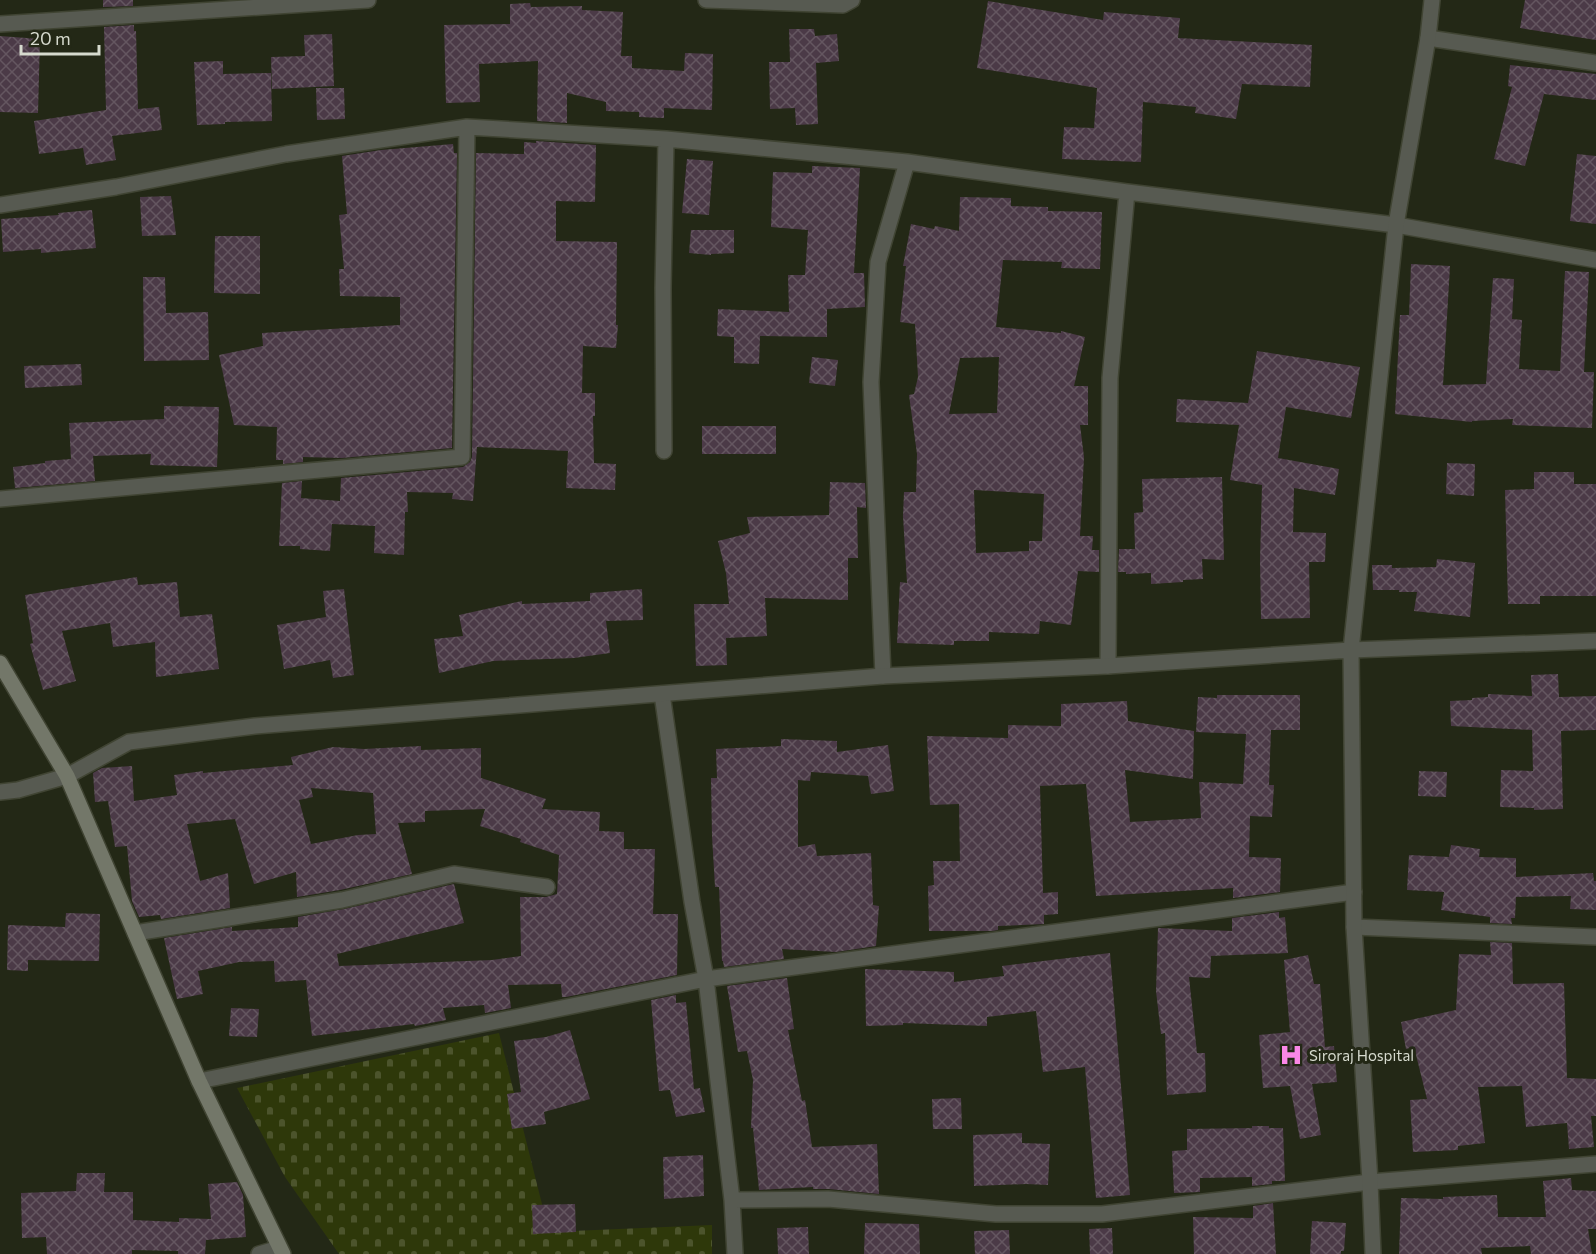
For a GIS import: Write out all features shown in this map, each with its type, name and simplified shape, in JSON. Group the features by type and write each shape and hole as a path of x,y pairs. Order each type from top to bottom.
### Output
{"main road":[{"path":"0,663 67,776 199,1081 281,1251"}],"street":[{"path":"0,24 368,0"},
{"path":"706,0 843,5 852,0"},
{"path":"1373,1254 1354,927 1351,650 1396,225 1428,38 1432,0"},
{"path":"1428,38 1596,63"},
{"path":"0,205 116,187 286,154 467,126 666,139 907,162 1396,225 1596,260"},
{"path":"0,499 462,457 467,126"},
{"path":"664,451 663,288 666,139"},
{"path":"883,676 871,382 878,262 907,162"},
{"path":"1108,666 1110,378 1127,192"},
{"path":"0,792 18,790 67,776 129,742 255,726 883,676 1108,666 1351,650 1596,641"},
{"path":"662,694 692,902 706,979 732,1200 735,1254"},
{"path":"135,933 342,900 454,874 547,887"},
{"path":"199,1081 706,979 1354,892"},
{"path":"1354,927 1596,937"},
{"path":"732,1200 828,1199 996,1215 1102,1215 1370,1182 1596,1164"},
{"path":"259,1254 281,1251"}],"green space":[{"path":"499,1033 549,1232 712,1225 712,1254 339,1254 285,1177 237,1088"}],"building":[{"path":"103,0 133,0 133,6 103,7"},
{"path":"1525,0 1596,0 1596,40 1520,28"},
{"path":"988,1 1103,20 1104,12 1180,18 1178,38 1312,45 1310,87 1242,84 1236,119 1195,113 1196,107 1143,102 1141,162 1062,159 1064,127 1094,128 1097,88 977,68"},
{"path":"530,3 531,7 582,6 582,10 623,12 621,56 632,56 632,68 684,71 685,53 713,54 712,110 664,108 664,118 639,117 639,112 606,111 606,102 567,93 567,123 537,121 538,61 479,64 480,102 446,103 444,25 510,24 510,4"},
{"path":"134,25 138,109 159,107 162,130 112,136 116,160 86,165 83,148 39,154 34,121 106,110 104,27"},
{"path":"789,29 814,29 815,36 837,34 839,61 816,63 818,124 796,125 795,108 770,109 769,62 790,62"},
{"path":"332,34 334,86 272,89 271,57 305,56 304,35"},
{"path":"0,36 40,39 38,113 0,112"},
{"path":"223,61 223,74 271,73 272,121 197,125 194,62"},
{"path":"1510,65 1596,74 1596,100 1544,94 1525,166 1494,159 1512,87 1508,86"},
{"path":"316,88 344,88 345,119 317,120"},
{"path":"536,141 596,145 595,202 556,201 556,241 617,242 616,348 583,346 582,393 595,393 594,463 616,464 615,490 566,488 568,451 477,447 473,501 452,499 453,493 407,492 408,512 405,512 404,555 374,553 375,526 332,524 330,551 300,549 300,546 279,546 282,483 302,481 301,498 340,501 341,478 463,467 470,462 472,457 476,153 524,154 524,142 536,143"},
{"path":"453,144 454,153 457,153 452,448 342,458 303,457 303,462 283,464 283,460 276,460 277,427 234,425 219,355 263,346 262,333 400,325 400,297 340,296 339,269 344,269 339,215 347,214 342,156"},
{"path":"1577,154 1596,156 1596,224 1570,221"},
{"path":"687,159 713,161 709,215 682,213"},
{"path":"812,166 860,168 854,273 864,273 865,307 827,309 827,337 760,336 759,364 734,363 734,337 717,336 718,309 789,312 788,275 805,275 808,230 771,227 773,172 812,173"},
{"path":"171,196 176,235 142,236 140,197"},
{"path":"960,197 1011,198 1011,206 1048,207 1048,211 1102,212 1100,269 1061,268 1062,262 1003,260 996,327 1061,333 1061,331 1085,337 1074,386 1088,386 1088,425 1080,425 1084,457 1080,536 1093,536 1092,550 1099,550 1099,572 1078,571 1071,625 1040,621 1039,634 989,632 989,641 954,641 954,645 897,643 900,582 907,583 904,492 916,492 917,454 909,395 914,394 918,377 915,324 900,322 906,266 903,266 911,224 959,231","holes":["999,357 997,413 949,414 960,358","974,490 1044,494 1042,541 1029,541 1029,551 976,553"]},
{"path":"92,210 96,248 41,253 41,249 3,252 1,219"},
{"path":"691,230 734,230 734,253 711,255 689,253"},
{"path":"215,236 260,236 260,294 214,293"},
{"path":"1411,264 1450,266 1443,385 1486,384 1493,278 1514,279 1512,319 1522,320 1519,369 1560,371 1565,271 1589,272 1584,372 1594,372 1592,428 1512,425 1513,419 1472,422 1395,414 1400,315 1409,315"},
{"path":"143,277 165,277 166,313 208,312 209,360 144,361"},
{"path":"1257,351 1360,367 1351,418 1286,407 1278,458 1339,469 1335,495 1294,488 1293,532 1326,533 1325,562 1309,562 1310,618 1261,619 1262,485 1230,480 1239,425 1176,422 1177,399 1248,403"},
{"path":"812,357 838,360 835,386 809,383"},
{"path":"81,364 82,385 25,388 24,366"},
{"path":"164,406 219,407 217,467 150,465 151,454 93,456 95,481 15,488 13,467 71,459 69,423 164,419"},
{"path":"702,426 776,426 776,454 702,454"},
{"path":"1447,463 1475,464 1474,496 1446,494"},
{"path":"1534,472 1574,472 1574,484 1596,484 1596,596 1540,596 1540,604 1508,604 1505,490 1534,489"},
{"path":"1222,477 1224,560 1202,559 1203,579 1183,580 1183,582 1151,584 1151,573 1118,572 1119,549 1135,549 1134,513 1143,512 1142,479"},
{"path":"830,482 865,483 866,508 857,507 858,558 848,558 848,600 765,598 767,636 726,638 727,665 696,666 694,604 729,604 726,573 718,541 750,533 747,517 829,515"},
{"path":"1437,559 1475,563 1470,617 1414,611 1417,592 1373,590 1372,565 1392,565 1392,568 1436,567"},
{"path":"137,577 138,585 177,582 180,617 212,614 219,669 156,677 155,642 113,647 110,623 62,631 76,681 43,690 30,644 33,643 25,595"},
{"path":"344,589 354,675 333,678 330,660 284,669 277,625 326,617 323,591"},
{"path":"642,589 643,620 606,621 610,653 574,658 493,661 439,673 434,639 463,636 459,615 522,601 522,604 590,601 590,593"},
{"path":"1558,674 1559,697 1596,696 1596,730 1561,731 1563,809 1534,810 1534,808 1500,807 1501,770 1533,771 1532,730 1451,726 1450,701 1472,700 1472,698 1488,697 1488,694 1532,696 1531,675"},
{"path":"1217,695 1300,695 1300,730 1271,730 1269,785 1274,785 1272,817 1250,816 1249,857 1281,858 1280,892 1233,898 1233,888 1096,896 1086,784 1040,786 1043,893 1058,892 1058,914 1044,915 1044,924 998,926 998,930 992,931 929,931 928,886 934,885 933,861 960,861 959,804 930,805 927,736 1008,738 1008,725 1061,726 1061,704 1127,701 1128,721 1194,731 1193,779 1125,770 1130,822 1201,818 1199,782 1243,784 1246,734 1196,732 1198,697 1217,698"},
{"path":"781,739 837,741 837,752 888,745 894,791 871,794 868,776 811,772 810,781 798,780 798,847 815,844 817,856 871,853 873,905 879,906 876,946 836,952 782,949 784,959 724,967 719,887 715,887 712,836 711,778 717,778 716,749 781,746"},
{"path":"421,746 421,750 481,748 481,778 546,799 542,809 600,812 599,831 624,832 624,849 655,849 653,914 678,914 677,975 566,997 562,997 561,984 508,985 511,1008 485,1013 484,1005 443,1008 446,1020 415,1026 414,1024 312,1036 306,980 275,982 274,961 239,962 198,971 203,994 177,999 164,938 232,927 232,931 298,927 298,917 454,884 464,923 337,954 339,966 492,960 521,956 520,897 546,897 557,894 559,855 520,842 521,839 480,826 485,809 425,811 425,822 398,823 412,874 297,897 296,872 254,884 235,819 187,824 200,881 228,873 230,908 161,919 160,915 139,917 132,901 127,846 115,847 108,801 95,802 93,773 102,768 132,766 134,801 177,795 174,775 293,765 291,757 333,747 364,749","holes":["311,788 373,793 376,834 311,844 299,800 313,797"]},
{"path":"1419,771 1447,772 1446,797 1418,796"},
{"path":"1451,845 1480,849 1479,857 1516,858 1516,877 1593,873 1594,881 1596,881 1596,910 1570,909 1571,896 1516,897 1515,918 1511,918 1512,924 1490,923 1490,917 1441,910 1444,892 1407,890 1409,855 1449,857"},
{"path":"1279,912 1279,918 1285,917 1288,953 1211,956 1210,978 1189,977 1197,1053 1205,1053 1206,1092 1167,1095 1165,1033 1161,1034 1156,991 1158,928 1232,931 1232,918"},
{"path":"66,913 100,914 99,961 28,960 28,971 7,970 8,925 65,927"},
{"path":"1490,942 1512,943 1513,984 1564,983 1567,1078 1596,1079 1596,1116 1591,1116 1594,1147 1569,1149 1567,1123 1526,1127 1522,1086 1478,1087 1485,1143 1458,1146 1458,1150 1413,1152 1410,1100 1427,1099 1414,1047 1406,1049 1401,1022 1456,1010 1459,954 1491,955"},
{"path":"1110,953 1130,1195 1096,1198 1085,1067 1043,1072 1036,1011 987,1017 987,1026 903,1023 903,1025 866,1026 865,969 954,972 954,982 1004,976 1002,966"},
{"path":"1308,955 1314,984 1320,984 1325,1047 1334,1046 1337,1082 1312,1084 1321,1135 1300,1139 1290,1086 1263,1088 1259,1035 1290,1032 1284,960"},
{"path":"787,978 794,1029 788,1030 802,1101 805,1100 812,1147 877,1144 879,1194 813,1189 813,1187 759,1190 753,1128 751,1128 753,1080 747,1051 738,1052 727,986"},
{"path":"676,995 676,1003 686,1002 694,1089 700,1088 705,1112 676,1117 670,1090 659,1091 651,1000"},
{"path":"231,1008 259,1009 257,1037 229,1036"},
{"path":"570,1030 590,1099 544,1112 546,1124 512,1129 507,1094 521,1092 514,1041 546,1037"},
{"path":"961,1098 962,1129 933,1129 932,1099"},
{"path":"1252,1126 1283,1128 1285,1181 1272,1181 1272,1184 1252,1186 1252,1177 1200,1178 1200,1192 1174,1193 1172,1151 1187,1150 1187,1129 1252,1128"},
{"path":"1022,1133 1022,1143 1050,1144 1048,1185 974,1186 973,1135"},
{"path":"703,1155 704,1196 664,1199 663,1157"},
{"path":"77,1173 105,1173 104,1192 133,1192 133,1220 179,1222 179,1218 211,1219 208,1184 237,1182 243,1195 246,1237 206,1240 205,1254 132,1250 132,1254 47,1254 46,1237 22,1238 21,1193 76,1191"},
{"path":"1571,1178 1572,1190 1596,1191 1596,1229 1588,1229 1592,1254 1531,1254 1530,1246 1481,1248 1482,1254 1399,1254 1401,1198 1443,1199 1443,1197 1497,1195 1498,1217 1546,1217 1543,1181"},
{"path":"1273,1203 1276,1254 1194,1254 1193,1217 1253,1218 1253,1206"},
{"path":"575,1204 576,1232 533,1234 532,1205"},
{"path":"1312,1221 1346,1223 1344,1251 1341,1251 1341,1254 1310,1254"},
{"path":"865,1223 919,1224 920,1254 864,1254"},
{"path":"808,1227 809,1254 778,1254 777,1228"},
{"path":"1112,1228 1113,1254 1090,1254 1089,1229"},
{"path":"1009,1230 1010,1254 975,1254 974,1231"}],"place":[{"name":"Siroraj Hospital","path":"1291,1055"}]}
